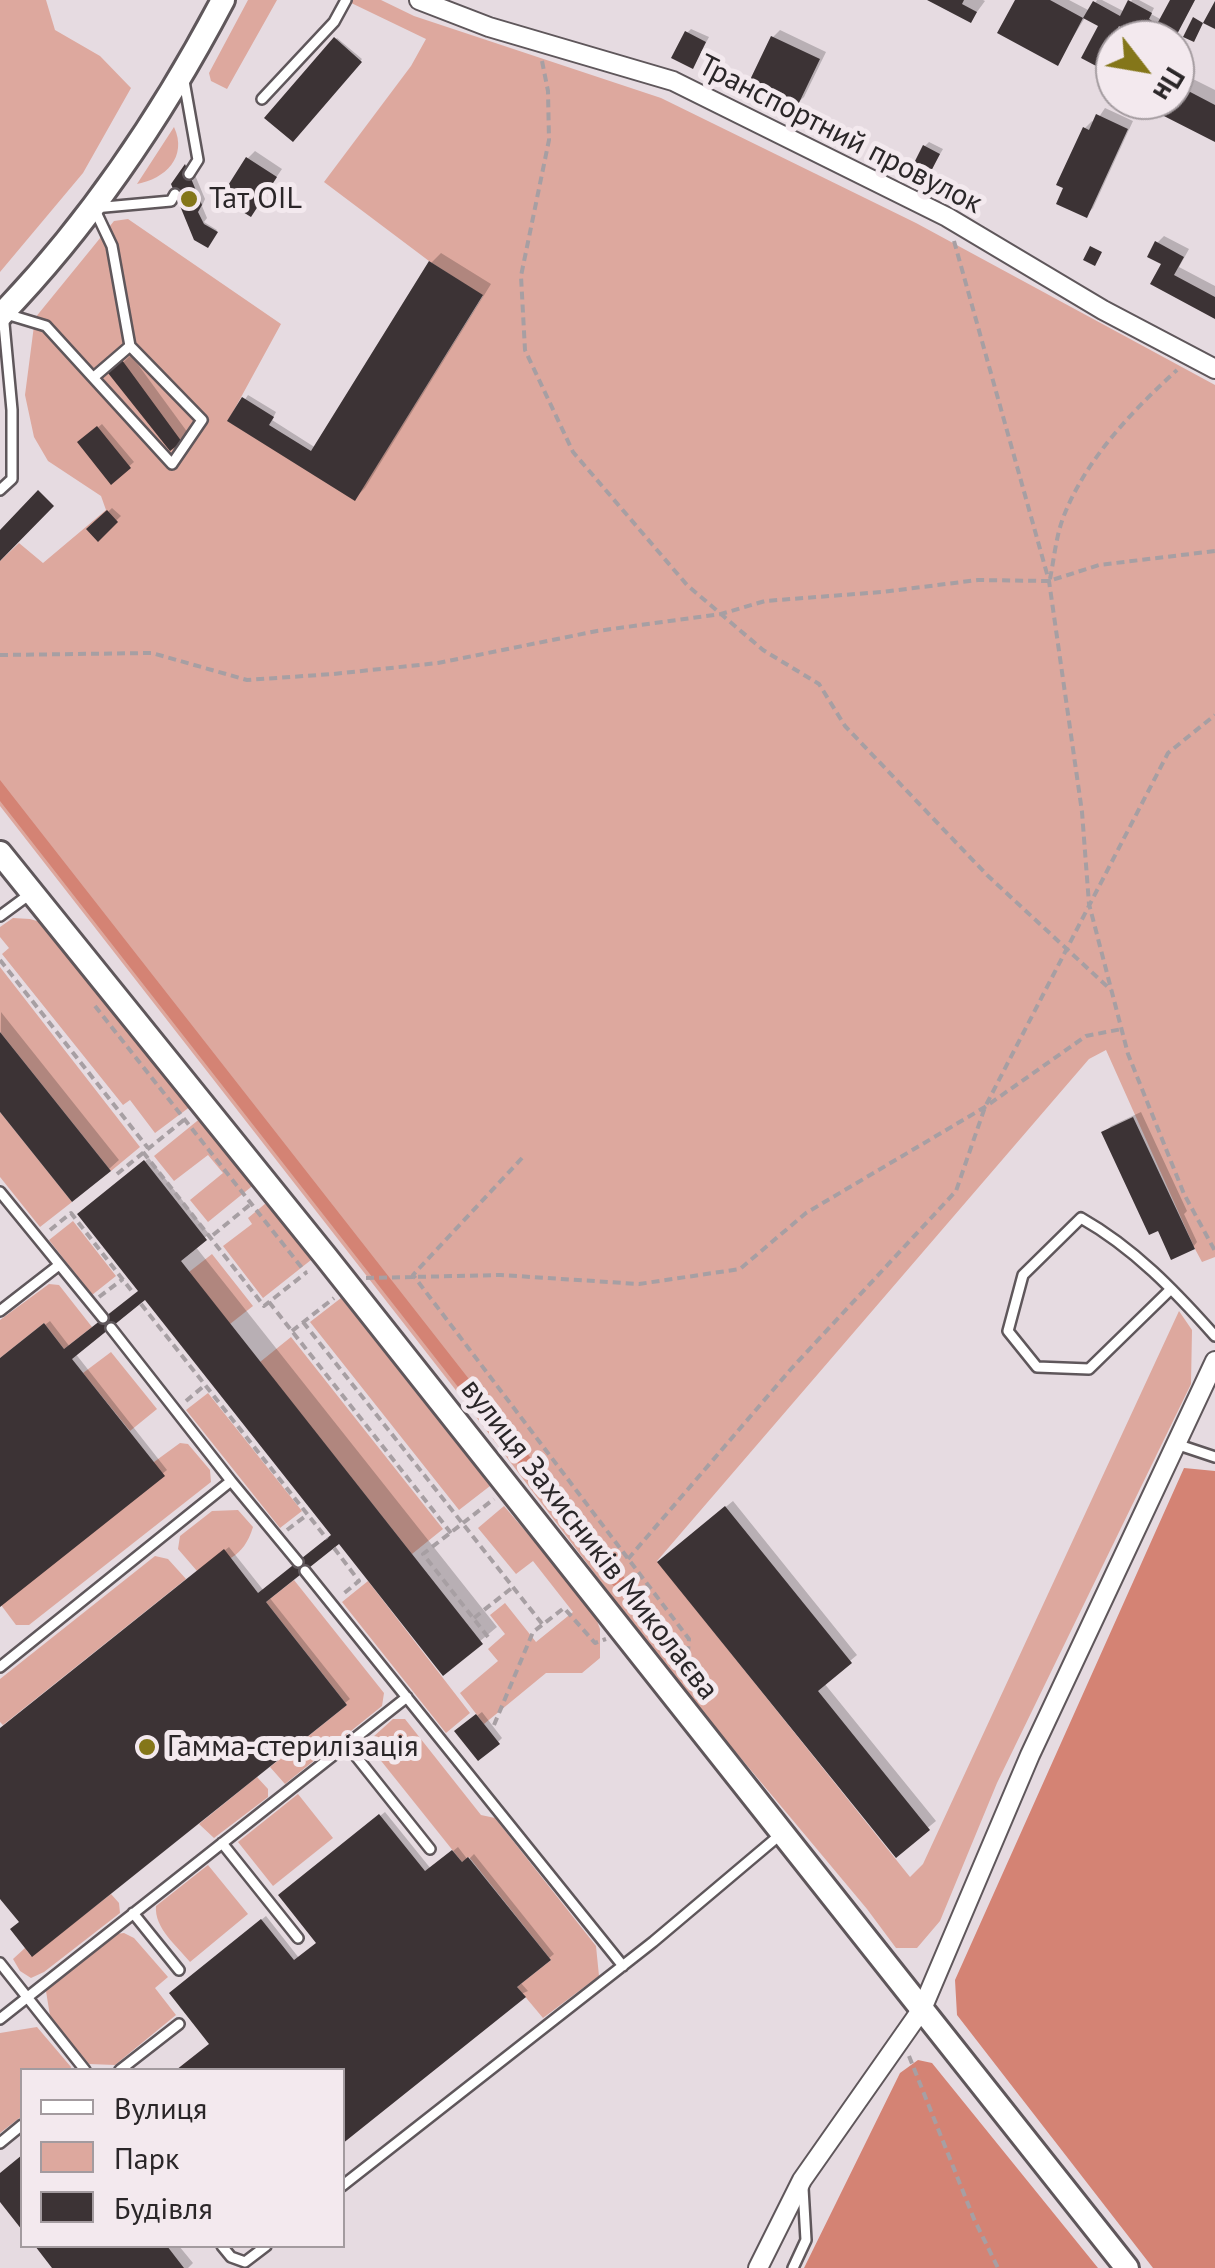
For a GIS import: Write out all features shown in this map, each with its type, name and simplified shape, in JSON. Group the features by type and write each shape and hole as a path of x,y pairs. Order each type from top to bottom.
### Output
{"street":[{"path":"2,315 94,208 183,76 223,0"},
{"name":"Транспортний провулок","path":"419,0 452,6 538,42 673,80 947,217 1103,310 1215,369"},
{"name":"вулиця Захисників Миколаєва","path":"0,852 679,1700 1127,2268"},
{"path":"758,2268 802,2180 922,2008 1030,1755 1215,1361"}],"lane":[{"path":"262,99 334,22 346,0"},
{"path":"183,76 198,160 189,174"},
{"path":"0,490 12,479 12,410 2,315 46,326 172,464 202,420 130,346 112,246 94,208 171,201 176,194"},
{"path":"94,377 130,346"},
{"path":"0,916 32,892"},
{"path":"0,1192 103,1318"},
{"path":"1171,1289 1089,1369 1037,1367 1008,1331 1023,1275 1081,1218 1119,1240 1171,1289 1215,1336"},
{"path":"0,1311 60,1265"},
{"path":"110,1328 298,1562"},
{"path":"1176,1444 1215,1457"},
{"path":"0,1667 232,1480"},
{"path":"305,1571 623,1966"},
{"path":"0,2020 406,1698"},
{"path":"346,1745 430,1849"},
{"path":"345,2184 623,1966 781,1834"},
{"path":"222,1843 298,1938"},
{"path":"133,1914 179,1970"},
{"path":"0,1963 83,2068"},
{"path":"123,2068 179,2024"},
{"path":"0,2143 20,2128"},
{"path":"793,2268 806,2240 802,2180"},
{"path":"224,2248 231,2257 245,2262 263,2248"}],"path":[{"path":"538,42 548,91 549,140 521,276 525,350 573,452 687,585 763,650 819,684 845,726 987,875 1111,990"},
{"path":"947,217 1049,580 1082,812 1088,904 1128,1054 1184,1194 1215,1251"},
{"path":"1049,580 1063,519 1085,474 1143,400 1191,357"},
{"path":"0,655 152,653 247,680 438,663 597,632 721,614 764,602 978,580 1049,580 1099,565 1215,551"},
{"path":"628,1559 790,1369 956,1191 985,1107 1168,753 1215,715"},
{"path":"0,960 264,1306 326,1257"},
{"path":"93,1003 306,1273"},
{"path":"292,1330 347,1283 413,1275 501,1275 638,1284 740,1269 806,1214 985,1107 1086,1036 1122,1030"},
{"path":"117,1174 204,1104"},
{"path":"413,1275 522,1158"},
{"path":"211,1237 271,1188"},
{"path":"38,1239 72,1213 134,1294"},
{"path":"413,1275 689,1639 686,1678 679,1700"},
{"path":"90,1303 123,1278"},
{"path":"269,1302 451,1532"},
{"path":"141,1304 326,1539"},
{"path":"303,1322 543,1624"},
{"path":"175,1410 206,1385"},
{"path":"488,1637 423,1554 509,1487"},
{"path":"278,1537 307,1514"},
{"path":"332,1604 359,1581 334,1548"},
{"path":"474,1618 513,1587"},
{"path":"494,1725 534,1632 564,1608 595,1643 625,1633"},
{"path":"902,2038 974,2219 998,2268"}],"green space":[{"path":"0,0 46,0 55,30 100,56 131,88 83,173 0,272"},
{"path":"248,0 277,0 227,89 211,81 209,73"},
{"path":"345,0 381,0 414,16 661,98 916,223 1215,385 1215,1257 1202,1262 1195,1249 1106,1050 1089,1059 657,1561 910,1877 923,1864 1179,1311 1192,1330 1191,1384 997,1783 940,1921 917,1948 896,1948 673,1677 458,1393 0,806 0,561 19,543 43,563 106,510 101,496 48,461 34,437 25,395 35,318 114,221 128,219 281,324 228,421 355,500 483,296 429,261 324,182 411,66 426,39"},
{"path":"174,127 178,148 171,165 157,177 137,184"},
{"path":"13,918 47,924 191,1106 155,1133 130,1100 123,1105 2,954 9,948 0,937 0,927"},
{"path":"0,967 140,1147 111,1171 0,1032"},
{"path":"0,1112 72,1202 40,1227 0,1177"},
{"path":"202,1117 256,1183 208,1222 190,1200 223,1173 208,1155 174,1181 154,1156"},
{"path":"266,1203 311,1260 263,1298 223,1246 252,1224 248,1218"},
{"path":"73,1221 116,1276 92,1295 49,1240"},
{"path":"212,1254 253,1306 230,1324 189,1272"},
{"path":"49,1284 59,1285 92,1327 64,1349 44,1323 0,1358 0,1320"},
{"path":"341,1298 490,1486 459,1510 310,1322"},
{"path":"291,1337 443,1529 412,1554 260,1362"},
{"path":"111,1352 157,1409 130,1431 83,1373"},
{"path":"208,1393 302,1511 280,1528 186,1410"},
{"path":"180,1443 188,1444 210,1470 211,1482 29,1625 16,1625 1,1605 154,1462"},
{"path":"504,1506 593,1610 600,1629 600,1658 582,1673 546,1673 484,1724 460,1693 498,1661 488,1649 505,1634 490,1615 505,1603 536,1642 573,1612 533,1561 516,1574 478,1528"},
{"path":"238,1510 253,1527 244,1546 232,1557 197,1571 178,1549 180,1536 212,1511"},
{"path":"155,1556 168,1559 186,1579 3,1725 0,1679"},
{"path":"294,1580 384,1693 382,1706 285,1784 270,1767 347,1705 266,1602"},
{"path":"368,1581 470,1713 446,1733 342,1602"},
{"path":"393,1719 405,1719 481,1815 495,1818 596,1946 599,1976 543,2018 517,1987 551,1960 469,1857 462,1862 378,1757 373,1737"},
{"path":"257,1777 268,1789 268,1797 214,1838 199,1824"},
{"path":"298,1794 333,1838 273,1886 238,1842"},
{"path":"208,1865 248,1914 190,1962 162,1929 156,1906"},
{"path":"111,1894 119,1903 120,1913 44,1972 31,1978 20,1971 13,1959 25,1948 31,1956"},
{"path":"116,1934 134,1938 168,1977 155,1988 176,2015 115,2065 89,2064 50,2016 46,1991"},
{"path":"37,2027 71,2067 20,2068 20,2118 0,2133 0,2033"}],"shaded area":[{"path":"0,780 674,1641 670,1658 0,801"},
{"path":"1184,1468 1215,1471 1215,2268 1153,2268 957,2015 955,1980"},
{"path":"918,2060 932,2063 1098,2268 804,2268 900,2073"}],"building":[{"path":"927,0 964,0 962,4 977,12 971,23"},
{"path":"1015,0 1050,0 1083,18 1058,66 997,33"},
{"path":"1128,0 1152,13 1151,20 1095,20 1095,24 1083,18 1093,1 1120,16"},
{"path":"1170,0 1195,0 1184,20 1159,20"},
{"path":"1215,1 1215,29 1203,23"},
{"path":"1193,17 1203,23 1195,40 1195,20"},
{"path":"685,31 706,42 693,69 671,58"},
{"path":"1095,32 1095,65 1081,58"},
{"path":"771,36 820,59 797,107 748,84"},
{"path":"334,37 362,62 293,142 264,118"},
{"path":"1195,94 1215,105 1215,142 1172,120 1195,120"},
{"path":"1095,116 1095,120 1109,120 1128,129 1087,218 1056,204 1063,188 1056,185 1083,127 1089,130"},
{"path":"923,145 940,154 927,179 910,171"},
{"path":"246,157 277,177 251,217 220,198"},
{"name":"Тат OIL","path":"185,164 202,205 198,212 204,224 218,232 208,248 194,240 171,184"},
{"path":"1155,241 1184,257 1174,275 1215,297 1215,319 1150,284 1161,264 1147,257"},
{"path":"1090,246 1102,252 1095,266 1083,260"},
{"path":"429,261 483,295 355,501 227,421 242,397 274,417 269,425 311,451"},
{"path":"122,360 182,442 170,451 108,373"},
{"path":"97,426 131,468 111,485 77,442"},
{"path":"38,490 54,506 0,561 0,530"},
{"path":"107,510 118,522 98,542 86,529"},
{"path":"0,1032 111,1171 72,1202 0,1112"},
{"path":"1133,1117 1195,1249 1171,1260 1158,1231 1149,1235 1101,1132"},
{"path":"144,1160 207,1240 181,1261 483,1644 443,1676 339,1544 266,1602 347,1705 32,1957 10,1929 19,1922 0,1899 0,1728 224,1549 258,1593 331,1535 145,1300 72,1359 165,1476 0,1607 0,1358 44,1323 64,1349 138,1291 77,1214"},
{"path":"725,1506 852,1663 818,1691 930,1830 896,1858 657,1562"},
{"path":"476,1714 500,1744 478,1761 454,1731"},
{"path":"379,1814 425,1871 452,1850 462,1862 468,1857 551,1960 517,1987 526,1997 345,2142 345,2068 179,2068 209,2044 169,1993 261,1919 294,1960 316,1943 278,1895"},
{"path":"20,2157 20,2227 0,2202 0,2173"},
{"path":"37,2248 169,2248 184,2268 52,2268"}],"place":[{"name":"Тат OIL","path":"189,199"},
{"name":"Гамма-стерилізація","path":"147,1747"}]}
